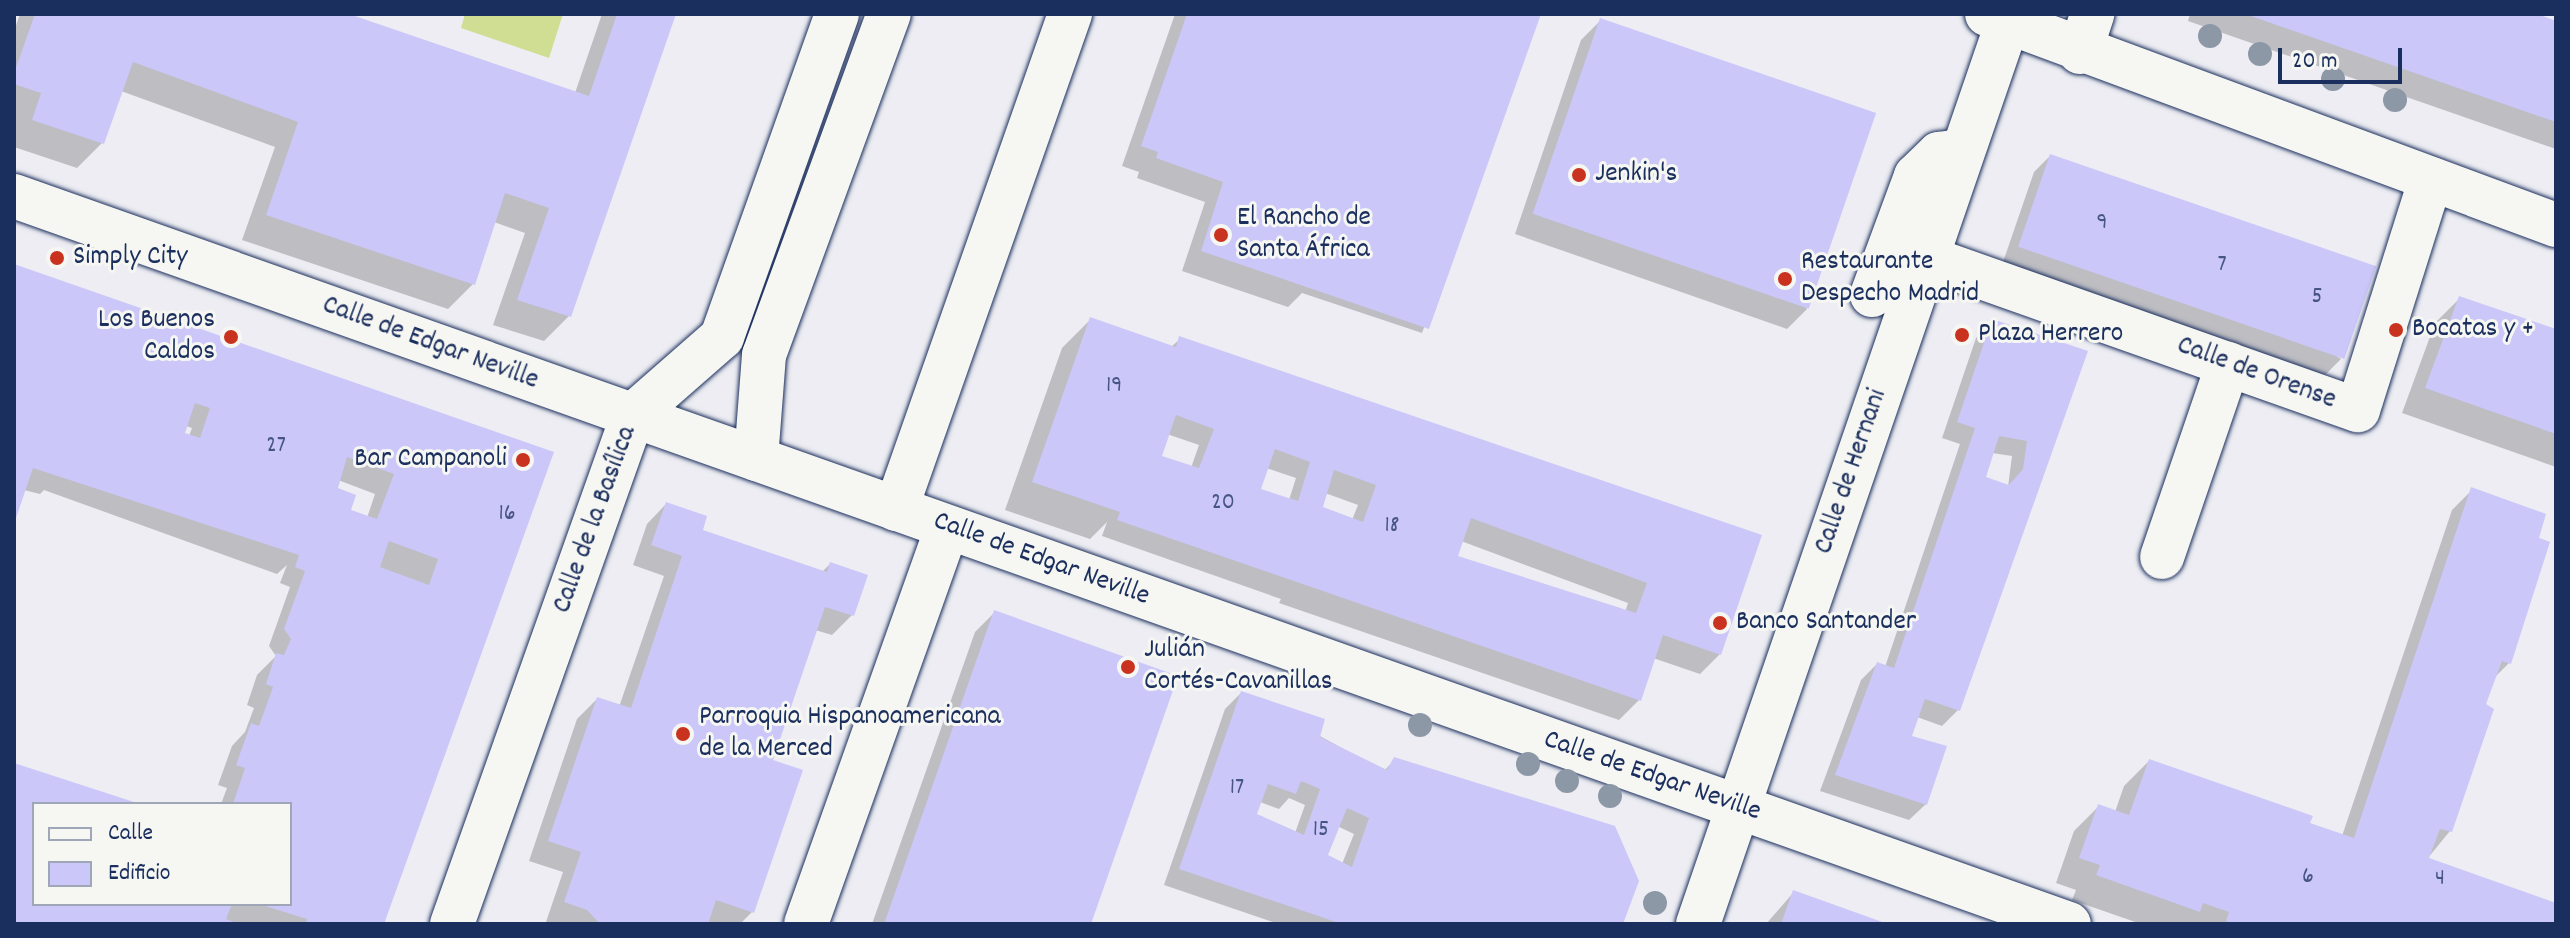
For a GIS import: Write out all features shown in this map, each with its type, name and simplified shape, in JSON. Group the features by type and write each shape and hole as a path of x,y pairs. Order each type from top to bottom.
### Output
{"street":[{"name":"Calle de la Basílica","path":"452,924 633,415 722,337 837,14"},
{"path":"756,459 764,355 889,14"},
{"path":"896,509 1070,14"},
{"path":"2043,25 2431,179 2556,225"},
{"name":"Calle de Hernani","path":"1698,924 1961,151 2043,25"},
{"path":"1872,295 1916,176 1939,154 1961,151"},
{"name":"Calle de Orense","path":"1925,257 2358,410 2431,179"},
{"name":"Calle de Edgar Neville","path":"14,196 2069,924"},
{"path":"2162,557 2228,364"},
{"path":"806,924 947,527"}],"green space":[{"path":"465,14 563,14 549,58 461,28"}],"building":[{"path":"35,14 349,14 589,96 617,14 676,14 571,317 517,300 549,208 505,193 475,285 266,215 298,122 133,62 104,144 32,120 41,93 14,84 14,73"},
{"path":"1187,14 1541,14 1429,329 1201,251 1223,182 1156,158 1158,152 1141,146"},
{"path":"2245,14 2537,14 2556,21 2556,122"},
{"path":"1600,18 1876,113 1809,309 1533,214"},
{"path":"2050,154 2376,266 2344,359 2018,247"},
{"path":"14,264 554,452 384,924 306,924 307,919 265,906 292,906 292,802 234,802 245,768 236,765 251,723 259,726 273,687 266,684 276,653 284,655 291,639 284,629 305,571 295,567 299,555 33,468 14,524","holes":["195,403 210,408 200,438 185,433","347,457 394,474 377,519 351,510 356,495 338,488","389,541 438,559 429,585 380,567"]},
{"path":"2459,296 2556,329 2556,434 2425,388"},
{"path":"1090,317 1176,347 1179,336 1762,535 1721,655 1663,635 1641,701 1117,520 1120,512 1032,482","holes":["1176,415 1214,429 1199,468 1162,456","1275,449 1310,462 1298,501 1261,489","1334,470 1376,485 1363,522 1323,507","1471,518 1647,583 1636,613 1458,556"]},
{"path":"1992,319 2088,351 1960,711 1925,699 1912,736 1947,746 1927,805 1835,775 1877,662 1894,668 1975,428 1957,422","holes":["1999,436 2027,441 2023,469 2009,485 1986,477"]},
{"path":"2471,487 2546,514 2539,538 2550,542 2511,664 2502,661 2486,704 2494,709 2452,832 2440,829 2429,858 2556,903 2556,924 2234,924 2226,921 2229,912 2203,903 2200,912 2096,875 2100,865 2079,858 2098,804 2129,815 2149,759 2313,816 2310,823 2354,838"},
{"name":"Parroquia Hispanoamericana de la Merced","path":"666,502 707,516 703,530 827,572 830,562 868,575 854,616 825,607 773,760 803,770 754,913 716,900 708,924 600,924 587,910 564,902 581,852 548,841 597,697 631,708 682,556 651,545"},
{"path":"994,610 1178,676 1091,924 884,924"},
{"path":"1241,691 1325,719 1320,737 1387,770 1394,757 1615,826 1639,881 1623,924 1342,924 1179,869","holes":["1301,781 1320,789 1304,835 1257,814 1268,784 1296,794","1347,808 1369,818 1352,867 1328,855"]},
{"path":"14,763 134,802 32,802 32,906 231,906 226,919 239,924 14,924"},
{"path":"1793,890 1888,924 1781,924"}],"place":[{"name":"Jenkin's","path":"1579,175"},
{"name":"El Rancho de Santa África","path":"1221,235"},
{"name":"Simply City","path":"57,258"},
{"name":"Restaurante Despecho Madrid","path":"1785,279"},
{"name":"Bocatas y +","path":"2396,330"},
{"name":"Plaza Herrero","path":"1962,335"},
{"name":"Los Buenos Caldos","path":"231,337"},
{"name":"Bar Campanoli","path":"523,460"},
{"name":"Banco Santander","path":"1720,623"},
{"name":"Julián Cortés-Cavanillas","path":"1128,667"},
{"name":"Parroquia Hispanoamericana de la Merced","path":"683,734"}]}
